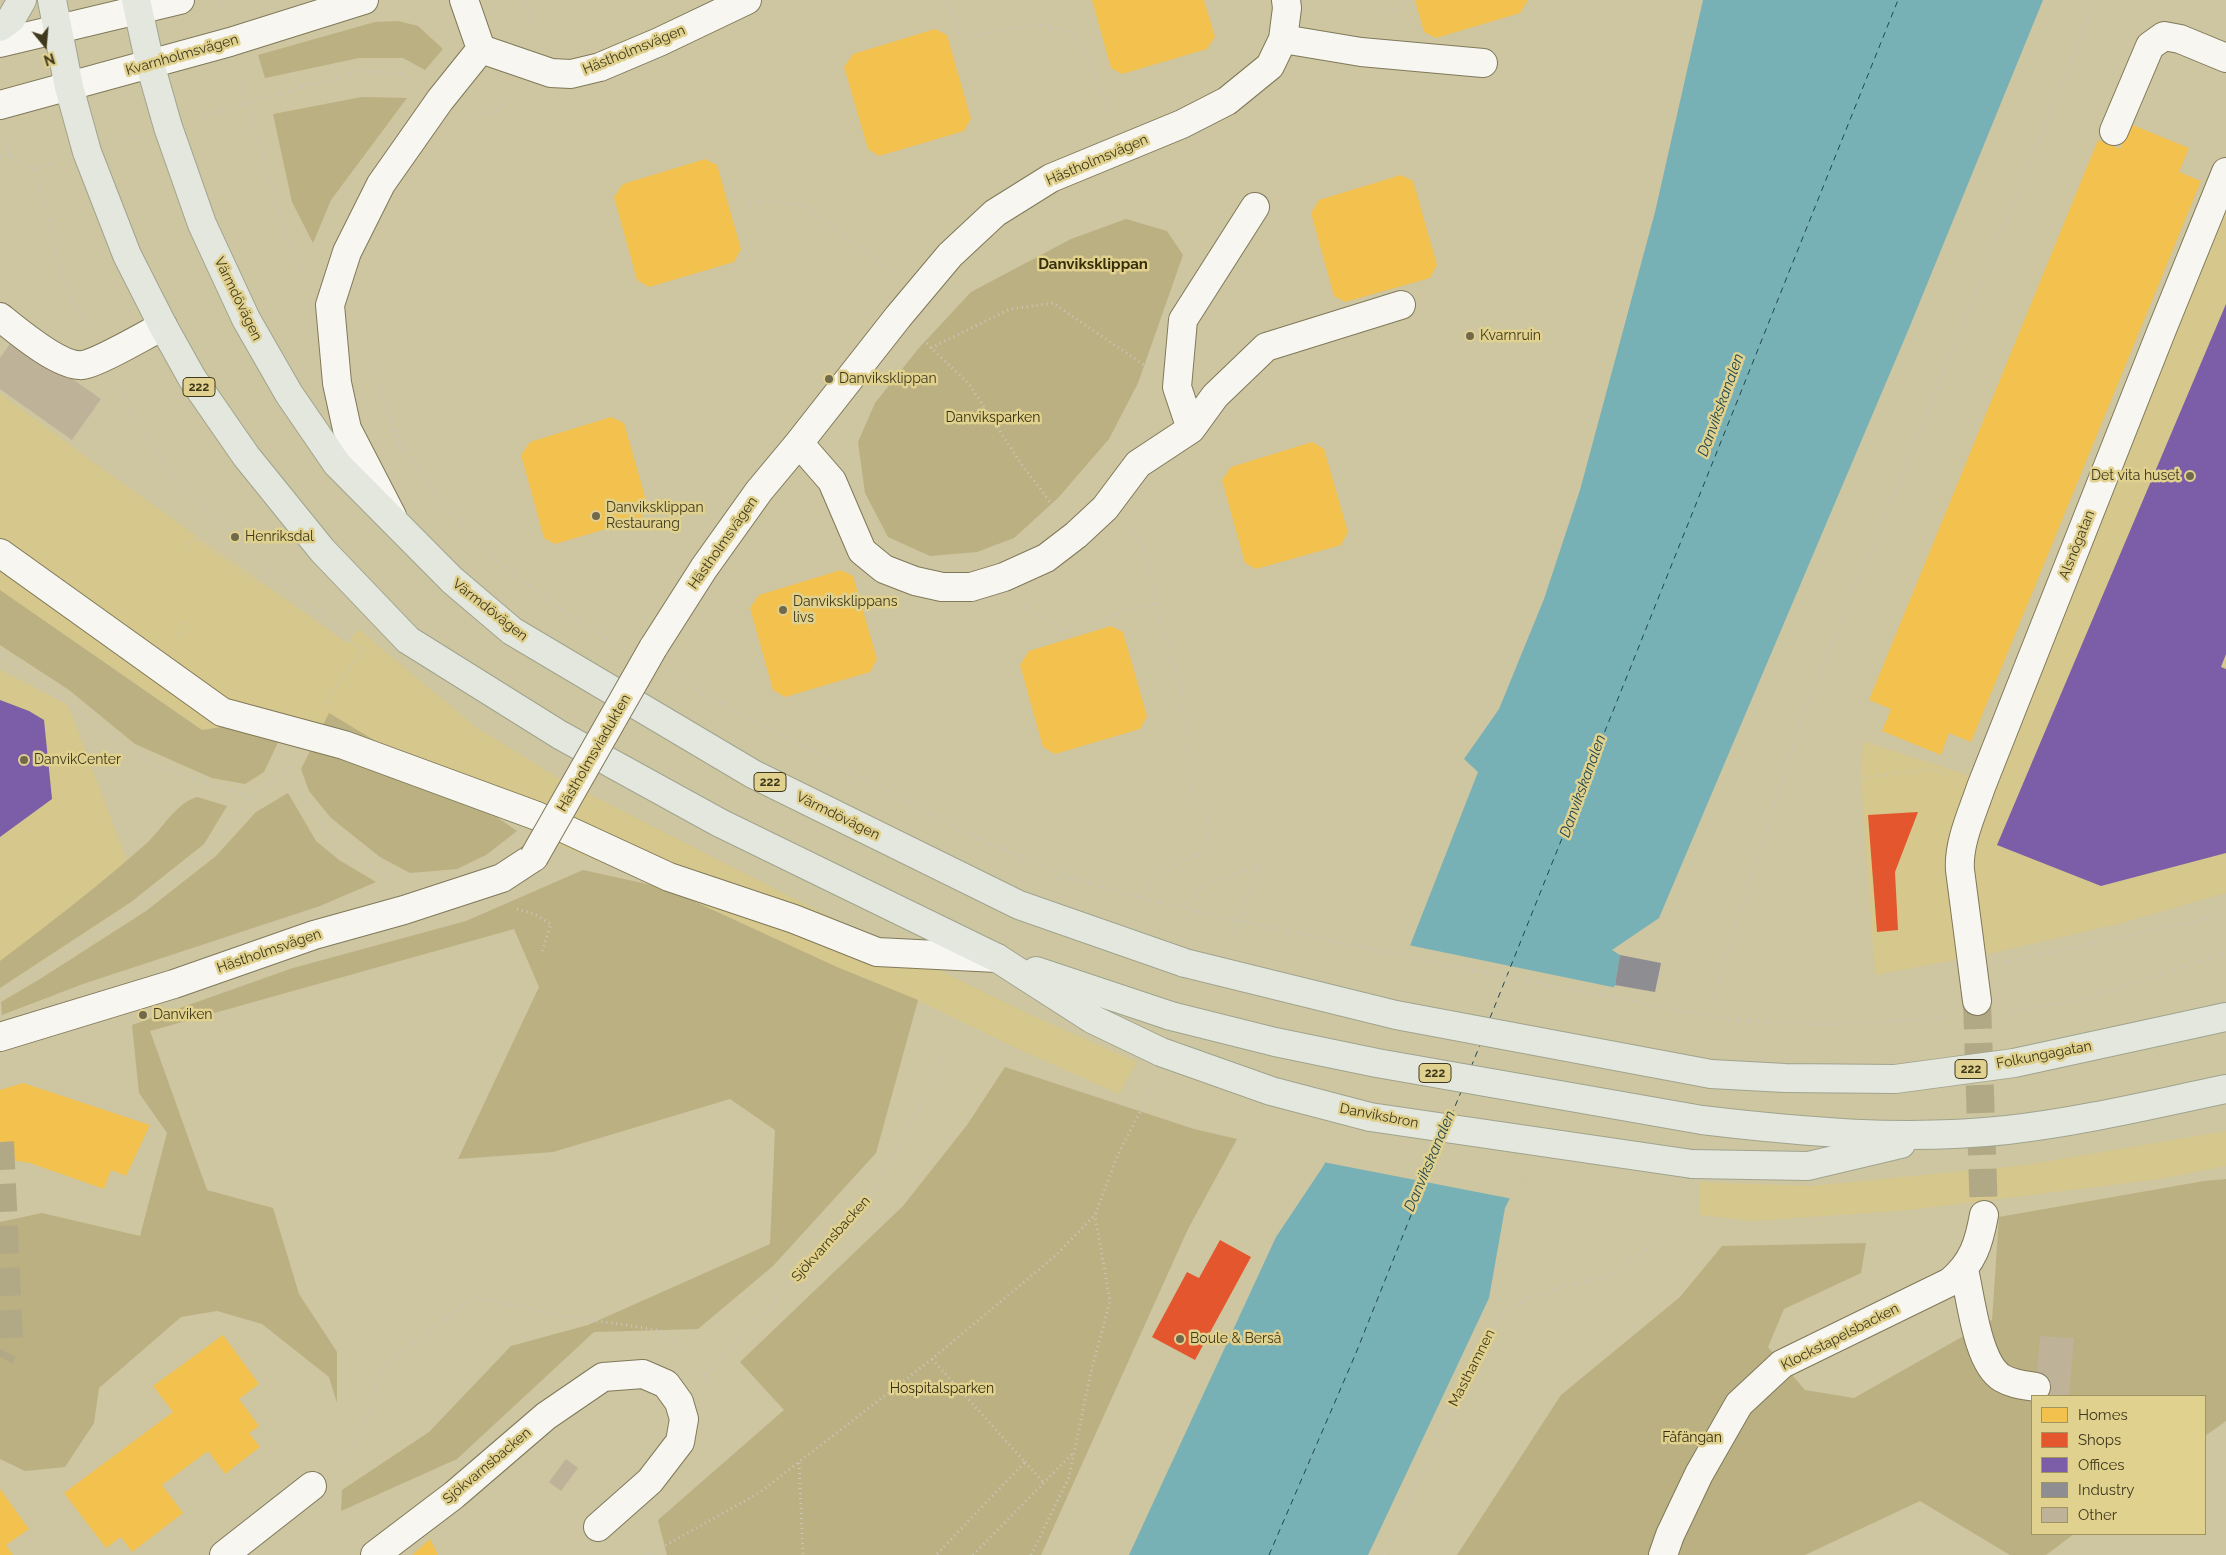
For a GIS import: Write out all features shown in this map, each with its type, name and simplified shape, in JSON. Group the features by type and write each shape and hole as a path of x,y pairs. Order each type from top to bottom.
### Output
{"main road":[{"path":"0,27 11,19 22,0"},
{"name":"222","path":"52,0 69,87 88,152 127,255 192,378 246,456 322,550 408,640 560,735 720,823 997,958 1171,1016 1275,1042 1377,1063 1702,1120 1806,1132 1939,1135 2008,1130 2226,1089"},
{"name":"Värmdövägen","path":"136,5 168,127 202,224 246,319 289,394 337,464 398,528 452,580 512,631 753,774 1019,905 1184,963 1396,1015 1711,1074"},
{"name":"Danviksbron","path":"997,958 1092,1019 1161,1052 1272,1091 1370,1117 1692,1164 1808,1166 1939,1135"},
{"name":"Folkungagatan","path":"1711,1074 1785,1078 1896,1079 2014,1063 2226,1018"}],"street":[{"path":"0,43 57,30 136,5 180,0"},
{"name":"Kvarnholmsvägen","path":"0,105 230,42 364,0"},
{"path":"398,528 347,429 337,383 330,305 347,252 380,184 440,100 481,50 464,0"},
{"name":"Hästholmsvägen","path":"481,50 551,73 571,74 600,67 659,42 747,0"},
{"name":"Hästholmsvägen","path":"653,648 713,554 759,491 800,443 898,316 950,255 995,213 1051,178 1182,124 1227,101 1270,66 1283,39 1287,8 1286,0"},
{"path":"2114,131 2150,46 2164,36 2180,40 2226,58"},
{"path":"1283,39 1361,52 1483,63"},
{"name":"Alsnögatan","path":"1974,968 1959,857 1981,787 2153,350 2226,172"},
{"path":"1191,429 1177,387 1183,320 1255,207"},
{"path":"800,443 832,481 862,551 884,569 915,581 942,587 971,587 1004,577 1046,558 1076,535 1105,508 1138,464 1191,429 1215,396 1266,347 1401,305"},
{"path":"0,317 40,347 67,362 82,365 163,326"},
{"path":"0,553 222,712 344,744 528,813 669,877 794,919 877,952 997,958"},
{"name":"Hästholmsviadukten","path":"534,858 653,648"},
{"name":"Hästholmsvägen","path":"0,1037 174,984 314,935 404,910 502,878 534,858"},
{"path":"1974,968 1977,1001"},
{"name":"Klockstapelsbacken","path":"1663,1555 1670,1535 1699,1474 1739,1404 1782,1364 1936,1289 1964,1270 1980,1237 1984,1215"},
{"path":"1964,1270 1979,1335 1990,1368 2001,1378 2012,1383 2036,1387"},
{"name":"Sjökvarnsbacken","path":"375,1555 454,1495 546,1416 602,1377 643,1374 666,1384 679,1402"},
{"path":"598,1527 650,1480 680,1442 684,1419 679,1402"},
{"path":"224,1555 312,1486"}],"path":[{"path":"220,0 246,102 286,237 305,272 330,305"},
{"path":"946,0 960,37 1038,25 1068,30 1087,52 1122,148"},
{"path":"1371,16 1407,6 1406,0"},
{"path":"1714,1003 1718,981 1801,721 2096,0"},
{"path":"246,102 361,71 398,73 419,82 440,100"},
{"path":"0,157 10,156 34,170 50,219 61,275 102,357 142,430 164,465 270,572 362,650 306,734 288,771 251,797 211,848 114,922 0,994"},
{"path":"750,203 772,200 802,205 918,292"},
{"path":"931,348 1010,309 1053,303 1177,387"},
{"path":"898,316 969,384 1022,465 1076,535"},
{"path":"369,361 374,369 402,456"},
{"path":"389,420 426,484 498,561 575,620 625,649"},
{"path":"1105,508 1143,544 1155,602 1181,687 1193,798 1209,815 1205,850 1155,876 1140,898"},
{"path":"187,548 195,537 259,583 270,572"},
{"path":"1004,577 1023,606 1064,632 1155,602"},
{"path":"0,654 149,763 251,797"},
{"path":"674,679 982,841 1084,882 1140,898 1183,906 1198,912 1416,959 1722,1019"},
{"path":"1861,778 1931,769"},
{"path":"288,771 325,830 394,885"},
{"path":"1183,906 1204,886 1260,865 1229,943"},
{"path":"1048,877 1084,882"},
{"path":"502,878 514,908 534,914 551,924 542,951"},
{"path":"1974,968 2226,916"},
{"name":"Sjökvarnsbacken","path":"679,1402 868,1200 926,1095 946,1048"},
{"path":"648,1555 759,1493 799,1463 932,1359 1055,1256 1095,1215 1110,1301 1090,1376 1069,1477 1031,1555"},
{"name":"Masthamnen","path":"1384,1555 1486,1333 1504,1312 1531,1296 1616,1273 1658,1240"},
{"path":"312,1486 333,1470 362,1431 384,1363 420,1339 475,1297 565,1317 656,1330"},
{"path":"932,1359 1044,1483"},
{"path":"973,1555 1074,1452"},
{"path":"936,1555 1025,1462"},
{"path":"799,1463 803,1555"}],"shaded area":[{"path":"2226,168 2226,893 2118,924 1997,952 1875,975 1861,778 1863,741 1979,779"},
{"path":"0,393 97,465 347,643 358,629 476,727 560,779 844,924 1031,1015 1137,1062 1119,1094 1016,1048 917,1000 837,967 665,888 566,848 499,811 275,719 202,730 0,590"},
{"path":"0,670 68,705 132,874 0,970"},
{"path":"2226,1131 2226,1166 2160,1179 1910,1210 1753,1221 1699,1215 1700,1182 1811,1186 2026,1165"}],"green space":[{"path":"398,21 418,26 443,49 425,70 403,58 359,58 265,78 258,55 375,22"},
{"path":"362,97 407,98 331,200 313,243 292,202 273,114"},
{"name":"Danviksparken","path":"1126,219 1167,231 1183,255 1138,383 1109,439 1058,498 1014,538 977,552 930,556 888,537 865,493 858,442 875,403 918,349 971,292 1071,239"},
{"path":"0,590 202,730 275,719 281,736 264,772 245,784 212,778 135,744 69,690 0,645"},
{"path":"329,713 457,790 517,831 486,855 457,869 410,873 380,857 331,818 309,791 301,769"},
{"path":"288,793 316,841 339,860 376,882 320,906 83,984 2,1015 1,1002 146,911 216,856 256,812"},
{"path":"197,797 227,806 204,844 131,902 0,988 0,961 111,874 147,843 182,805"},
{"path":"583,870 665,888 837,967 918,1000 876,1153 773,1266 698,1329 594,1332 457,1459 341,1511 342,1490 429,1432 511,1346 588,1325 770,1244 775,1130 730,1099 553,1152 458,1159 539,987 514,929 150,1031 207,1190 273,1208 299,1294 337,1352 337,1403 329,1377 262,1324 217,1311 181,1317 99,1388 94,1423 65,1467 25,1471 0,1459 0,1222 42,1213 140,1236 167,1133 139,1093 132,1025 293,968 466,921"},
{"name":"Hospitalsparken","path":"1005,1067 1194,1129 1237,1139 1188,1229 1041,1555 667,1555 658,1520 784,1410 740,1362 903,1206 967,1125"},
{"name":"Fåfängan","path":"2226,1179 2226,1421 2206,1435 2206,1395 2031,1395 2031,1535 2073,1535 2046,1555 2010,1555 1920,1501 1805,1555 1457,1555 1561,1395 1680,1297 1722,1246 1866,1243 1861,1273 1784,1309 1768,1347 1805,1390 1854,1398 1992,1320 1999,1217 2204,1181"}],"water":[{"name":"Danvikskanalen","path":"1703,0 2043,0 1910,326 1659,918 1612,950 1620,955 1615,985 1505,1208 1489,1298 1368,1555 1129,1555 1276,1237 1324,1165 1478,772 1464,759 1499,709 1544,599 1580,490 1655,212"}],"pier":[{"path":"1408,945 1617,988 1513,1199 1323,1162"}],"building: Homes":[{"path":"1092,0 1204,0 1215,37 1207,49 1122,74 1111,68"},
{"path":"1415,0 1528,0 1520,13 1436,38 1424,32"},
{"path":"935,29 947,35 971,119 964,131 879,156 868,149 844,67 853,54"},
{"path":"2130,124 2189,148 2179,172 2201,181 1971,742 1949,733 1941,755 1882,731 1891,709 1869,700 2098,140 2120,149"},
{"path":"705,159 717,165 741,249 734,262 649,287 637,280 614,197 623,184"},
{"path":"1401,175 1413,181 1437,265 1430,278 1345,302 1334,296 1311,213 1319,200"},
{"path":"611,417 624,423 648,507 640,519 555,544 544,538 521,455 530,442"},
{"path":"1312,442 1324,449 1348,532 1341,545 1256,569 1245,563 1222,480 1231,467"},
{"path":"841,570 853,576 877,659 870,672 785,697 773,690 750,608 759,595"},
{"path":"1111,626 1123,632 1147,716 1140,729 1055,754 1043,747 1020,665 1029,651"},
{"path":"23,1083 150,1125 126,1176 111,1170 104,1189 30,1163 0,1158 0,1090"},
{"path":"223,1335 259,1384 239,1399 259,1426 249,1433 260,1447 225,1474 208,1451 162,1485 183,1513 132,1552 121,1537 106,1548 64,1493 173,1412 153,1386"},
{"path":"0,1489 29,1529 6,1545 13,1555 0,1555"},
{"path":"430,1539 438,1555 412,1555"}],"building: Shops":[{"path":"1918,812 1895,872 1898,930 1877,932 1868,815"},
{"path":"1220,1240 1251,1257 1195,1360 1152,1337 1187,1272 1199,1278"}],"building: Offices":[{"name":"Det vita huset","path":"2226,304 2226,654 2221,667 2226,669 2226,853 2101,886 1997,845"},
{"name":"DanvikCenter","path":"0,700 29,711 44,720 52,799 0,837"}],"building: Industry":[{"path":"1620,955 1661,963 1655,992 1615,985"}],"building: Other":[{"path":"14,338 101,399 72,440 0,389 0,358"},
{"path":"2040,1336 2074,1338 2069,1395 2035,1395"},
{"path":"566,1459 578,1468 561,1491 549,1482"}],"ferry route":[{"path":"1490,1018 1898,0"},
{"path":"1471,1067 1480,1045"},
{"path":"1451,1116 1461,1092"},
{"path":"1269,1555 1356,1353 1441,1140"}],"tunnel":[{"path":"1977,1001 1984,1215"},
{"path":"0,1142 9,1339 0,1357"}],"place":[{"name":"Kvarnruin","path":"1470,336"},
{"name":"Danviksklippan","path":"829,379"},
{"name":"Det vita huset","path":"2190,476"},
{"name":"Danviksklippan Restaurang","path":"596,516"},
{"name":"Henriksdal","path":"235,537"},
{"name":"Danviksklippans livs","path":"783,610"},
{"name":"DanvikCenter","path":"24,760"},
{"name":"Danviken","path":"143,1015"},
{"name":"Boule & Berså","path":"1180,1339"}],"district":[{"name":"Danviksklippan","path":"1093,264"}]}
